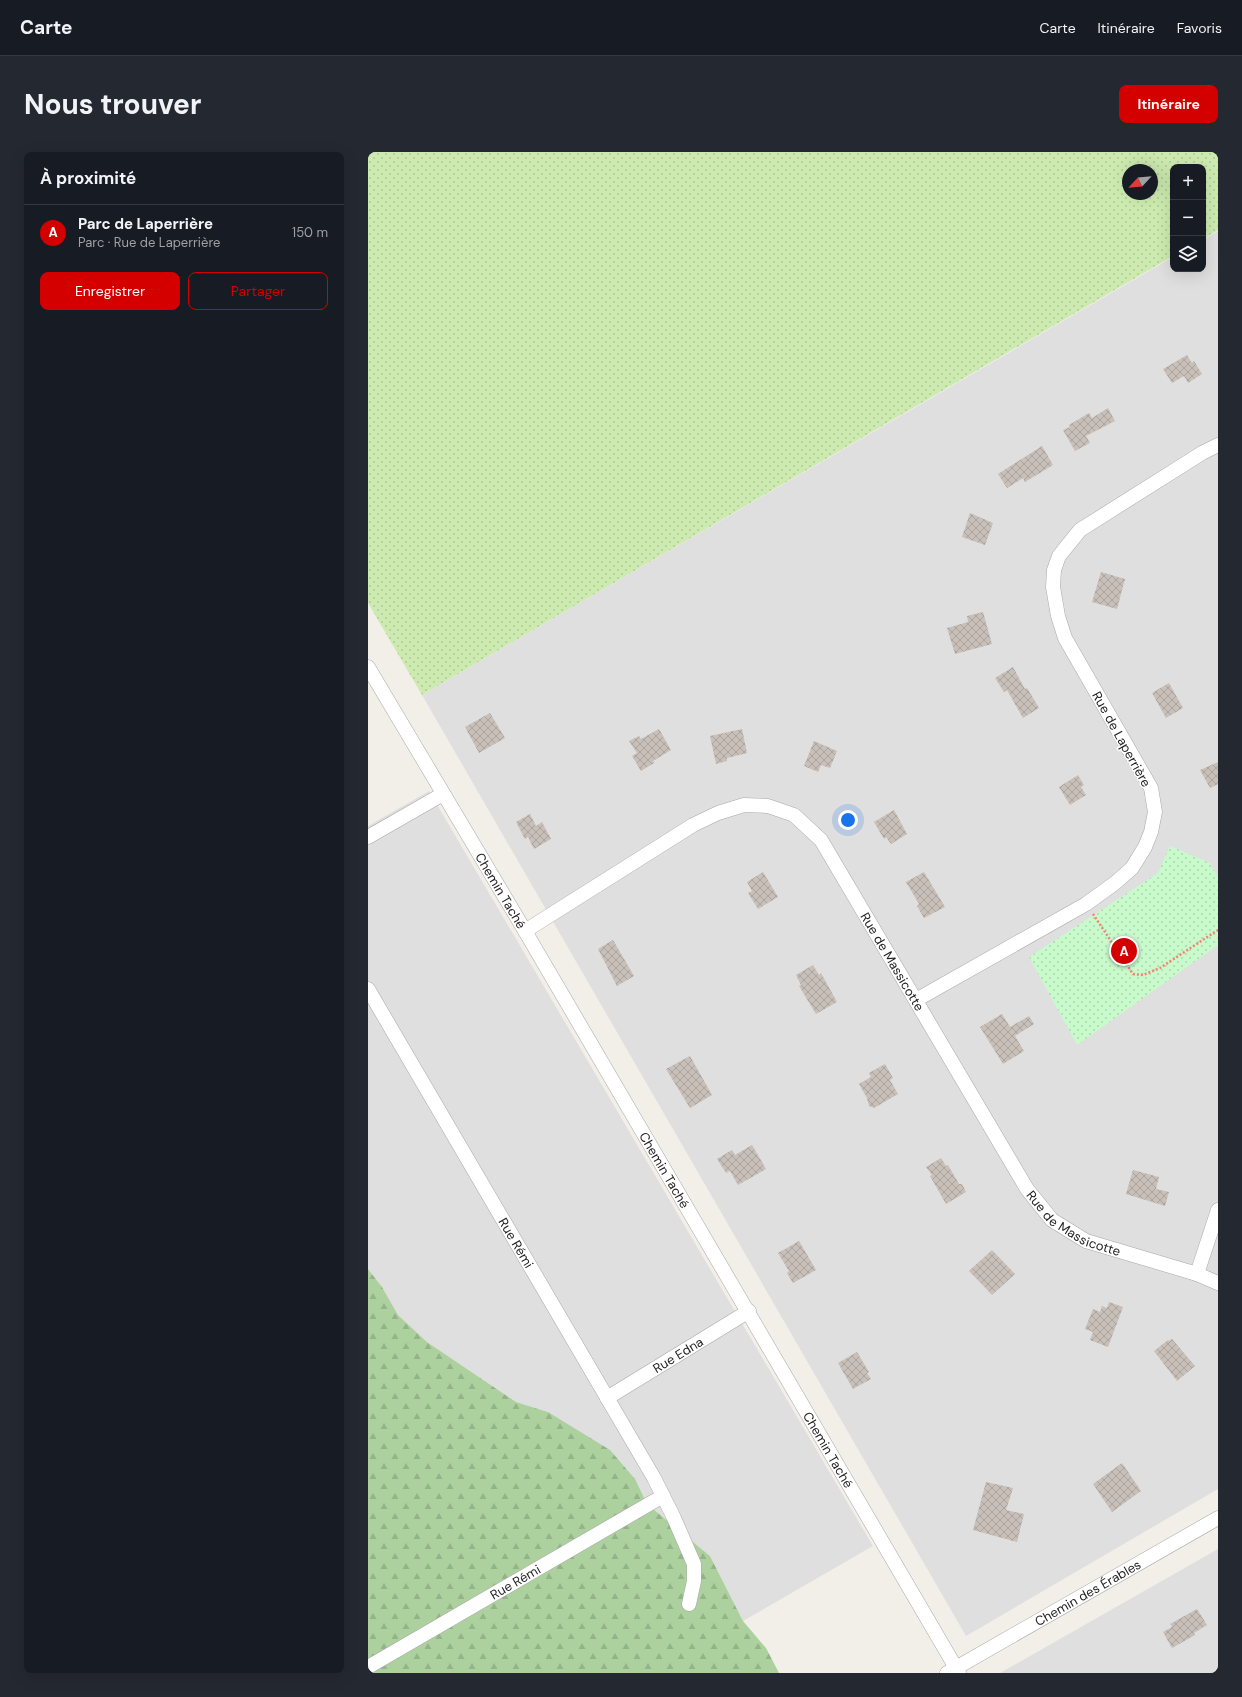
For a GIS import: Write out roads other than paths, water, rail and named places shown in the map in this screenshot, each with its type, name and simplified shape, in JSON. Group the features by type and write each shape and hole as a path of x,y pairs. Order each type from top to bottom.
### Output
{"street":[{"name":"Rue de Laperrière","path":"916,1000 1086,904 1115,883 1132,868 1146,847 1155,812 1151,788 1065,638 1058,616 1054,587 1054,570 1059,556 1080,530 1202,453 1218,445"},
{"name":"Chemin Taché","path":"368,667 749,1311 954,1671"},
{"path":"368,837 443,794"},
{"name":"Rue de Massicotte","path":"525,931 693,825 718,813 744,805 768,806 794,815 821,840 1027,1189 1052,1220 1086,1241 1197,1274 1218,1284"},
{"name":"Rue Rémi","path":"368,989 663,1496 694,1564 694,1581 689,1604"},
{"path":"1197,1274 1218,1210"},
{"name":"Rue Edna","path":"607,1398 749,1311"},
{"name":"Rue Rémi","path":"368,1668 663,1496"},
{"name":"Chemin des Érables","path":"954,1671 1218,1518"}],"place":[{"name":"Parc de Laperrière","path":"1124,951"}]}
